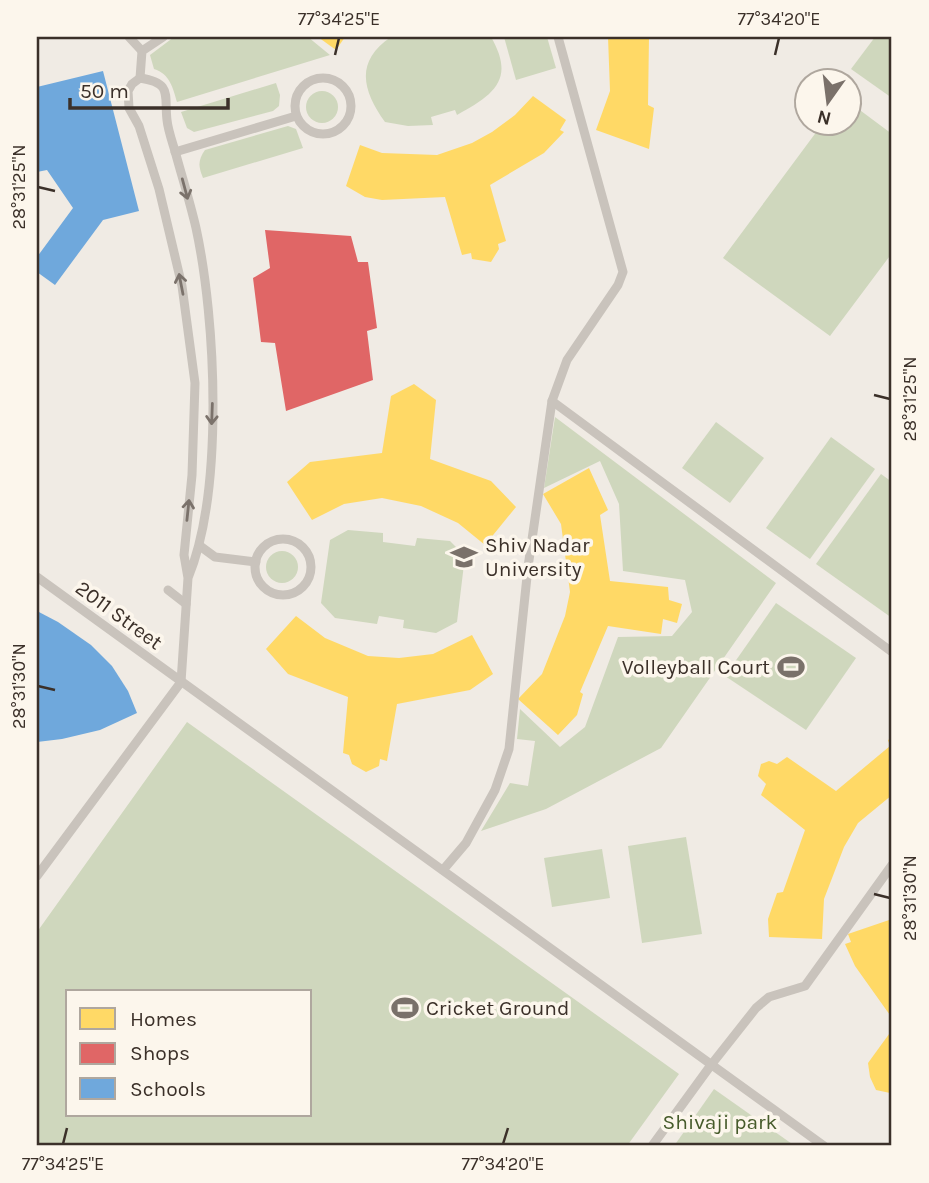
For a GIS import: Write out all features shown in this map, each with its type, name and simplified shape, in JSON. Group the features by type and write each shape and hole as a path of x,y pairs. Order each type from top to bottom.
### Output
{"lane":[{"path":"129,37 142,51 140,78"},
{"path":"142,51 163,37"},
{"path":"443,870 466,843 495,790 509,749 528,567 552,401 567,360 618,285 623,272 558,37"},
{"path":"37,876 181,681 188,578 184,555 192,475 195,383 182,286 174,250 159,189 139,126 129,108 128,91 140,78 154,80 166,91 166,120 196,228 205,280 213,383 211,455 205,520 200,546 188,578"},
{"path":"317,79 335,81 348,94 351,112 342,127 334,132 325,134 308,130 296,116 297,97 301,89 317,79"},
{"path":"175,152 296,116"},
{"path":"552,401 892,652"},
{"path":"282,538 292,540 306,551 311,569 309,579 296,592 278,595 261,586 254,569 256,562 258,552 265,545 282,538"},
{"path":"200,546 215,557 256,562"},
{"name":"2011 Street","path":"37,577 824,1146"},
{"path":"168,590 186,604"},
{"path":"652,1146 756,1008 769,997 805,986 892,864"}],"green space":[{"path":"174,37 308,37 330,55 177,102 170,82 164,74 154,69 150,55"},
{"path":"391,37 491,37 498,52 501,75 497,85 481,100 457,115 455,110 431,117 433,125 408,126 385,122 371,99 366,77 371,56"},
{"path":"504,37 547,37 556,68 516,80"},
{"path":"875,37 892,37 892,98 862,77 862,66 853,66"},
{"path":"276,83 280,95 279,106 273,111 194,132 187,128 181,112"},
{"path":"322,91 333,96 338,107 333,118 322,123 311,118 306,107 311,96"},
{"path":"862,112 892,134 892,253 830,336 723,258 813,136 862,136"},
{"path":"288,126 296,129 303,148 203,178 200,163 205,150"},
{"path":"555,417 776,583 661,748 546,809 481,831 510,783 528,786 535,741 517,739 520,709 560,747 585,727 618,637 672,636 692,612 685,580 623,571 619,504 600,461 544,488"},
{"path":"716,422 764,458 730,503 682,468"},
{"path":"831,437 875,469 810,559 766,528"},
{"path":"881,474 892,482 892,618 816,564"},
{"path":"348,530 383,533 383,542 415,546 417,538 450,541 465,556 457,622 436,633 403,628 404,620 379,616 377,624 335,618 321,603 330,540"},
{"path":"282,551 293,556 298,567 293,578 282,583 271,578 266,567 271,556"},
{"name":"Volleyball Court","path":"776,603 856,658 806,730 725,676"},
{"path":"187,722 679,1074 627,1146 37,1146 37,932"},
{"path":"686,837 702,934 642,943 628,846"},
{"path":"602,849 610,898 552,907 544,858"},
{"name":"Shivaji park","path":"714,1089 795,1146 674,1146"}],"building: Homes":[{"path":"318,37 345,37 336,50"},
{"path":"608,37 649,37 648,105 654,108 649,149 596,130 610,91"},
{"path":"533,96 566,120 560,130 564,132 544,153 490,185 506,241 498,244 499,249 491,262 472,259 471,253 462,255 445,197 382,200 365,197 346,186 360,145 382,153 437,155 472,143 492,132 515,115"},
{"path":"414,384 436,400 430,459 491,481 516,507 485,545 458,523 421,506 382,498 344,504 312,520 287,482 310,462 382,453 391,396"},
{"path":"589,468 608,510 600,515 610,581 668,587 669,600 682,604 677,623 663,619 661,634 608,626 580,692 583,694 577,715 558,735 518,699 542,674 565,616 570,592 561,524 543,494"},
{"path":"296,616 325,638 368,656 399,658 433,654 472,635 493,674 470,690 397,704 387,761 380,759 379,766 366,772 352,764 349,755 343,753 348,697 288,674 266,649"},
{"path":"892,738 892,795 858,823 844,847 824,899 822,939 769,937 768,919 777,893 783,892 805,830 761,795 766,784 758,776 761,764 769,761 777,764 787,757 836,791 890,746 888,740"},
{"path":"892,919 892,1018 855,966 845,944 851,942 848,934"},
{"path":"892,1030 890,1093 876,1090 868,1063"}],"building: Shops":[{"path":"265,230 351,236 358,262 368,262 377,328 367,331 373,380 286,411 275,343 261,342 253,278 270,268"}],"building: Schools":[{"path":"103,71 139,211 103,220 55,285 37,272 37,257 73,208 47,170 37,172 37,87"},
{"path":"37,611 91,645 112,666 128,691 137,713 100,730 37,742"}],"place":[{"name":"Shiv Nadar University","path":"464,557"},
{"name":"Volleyball Court","path":"791,667"},
{"name":"Cricket Ground","path":"405,1008"}]}
